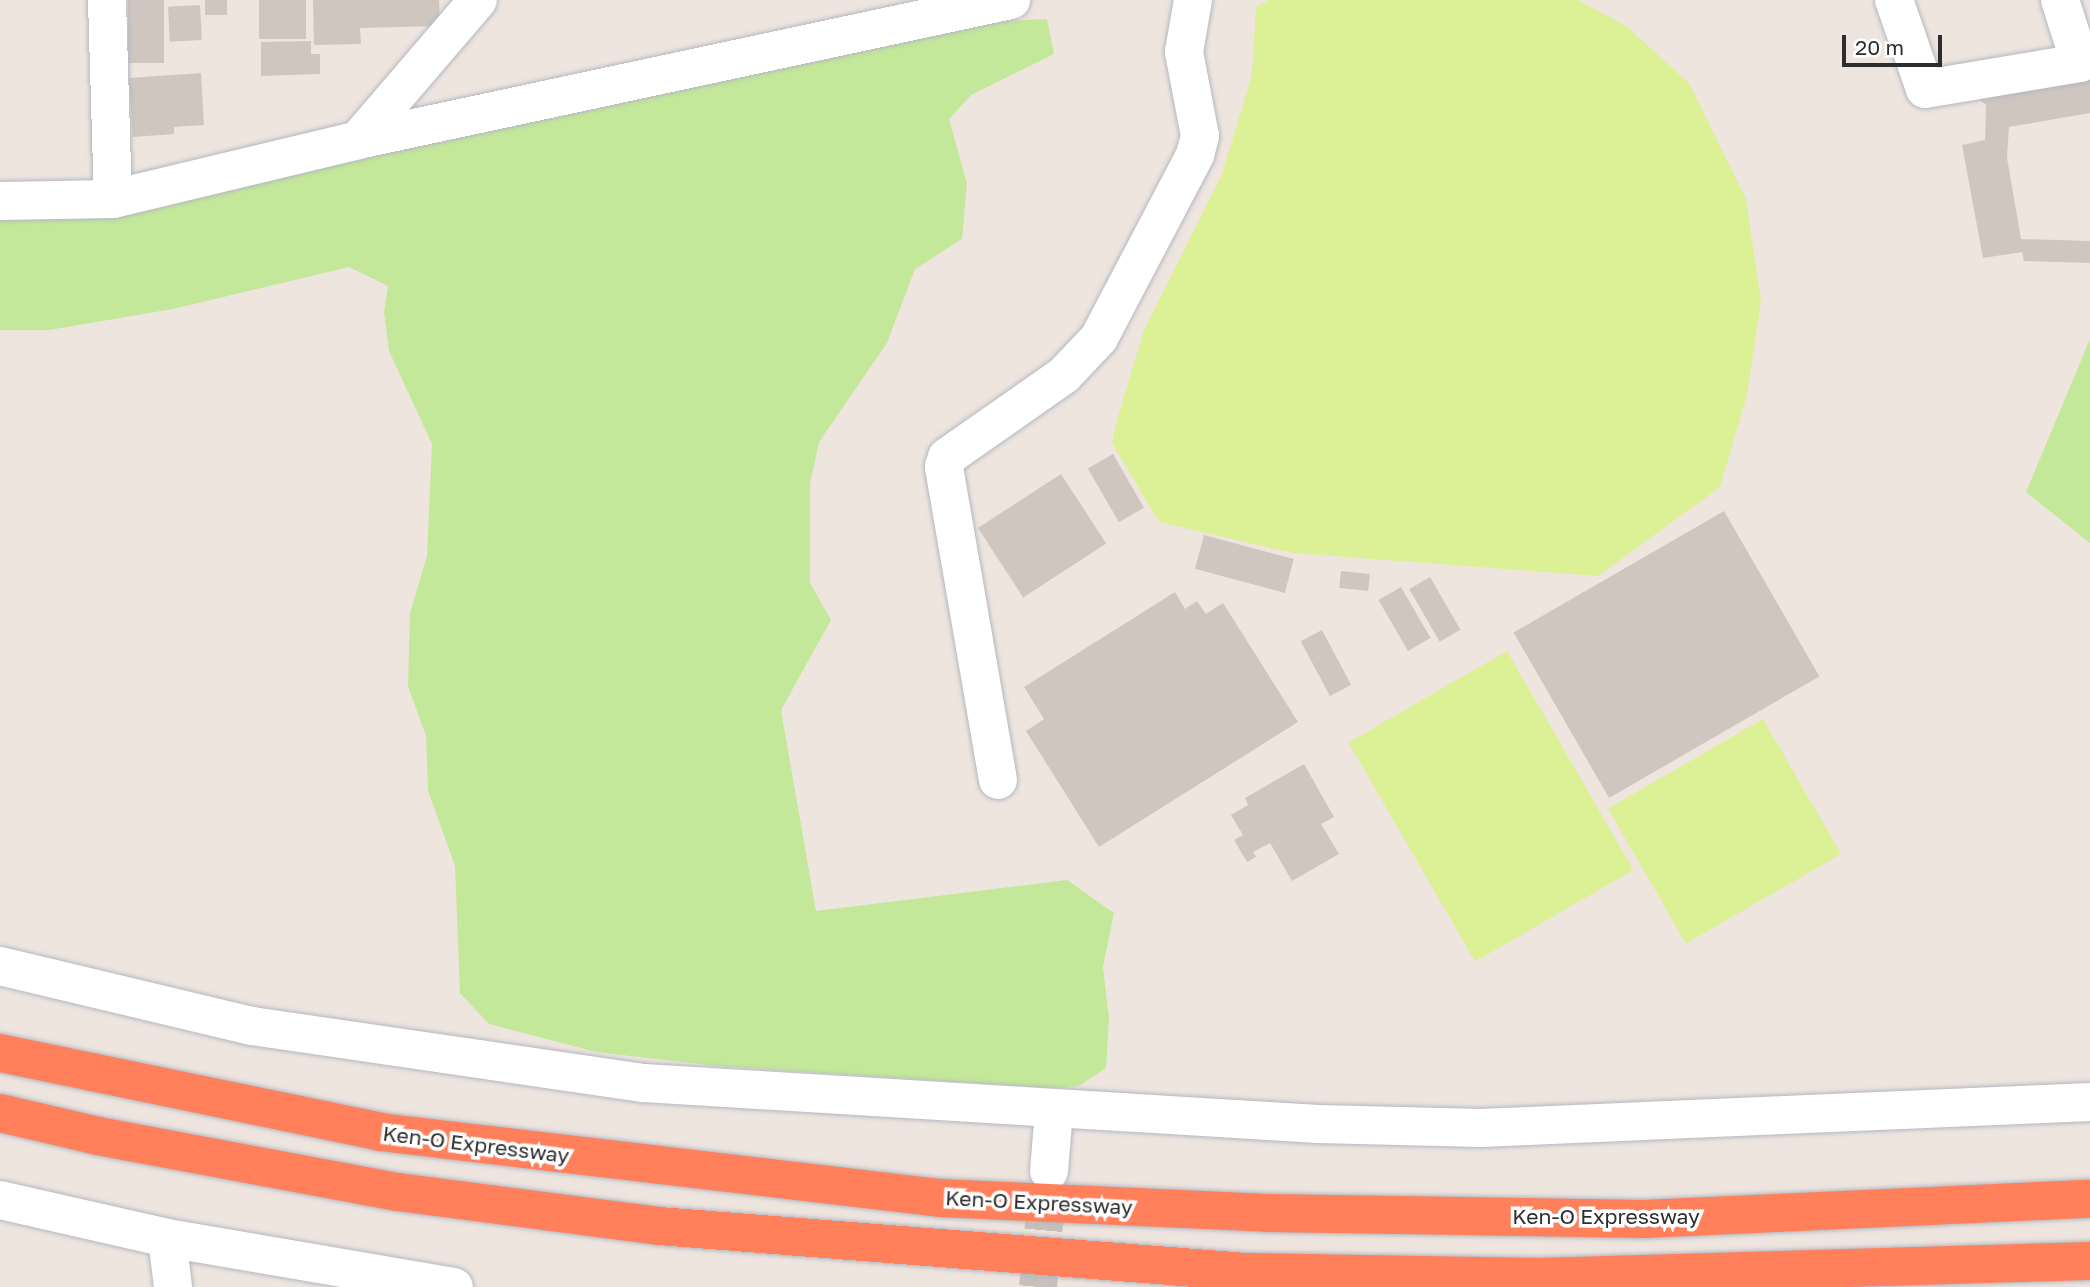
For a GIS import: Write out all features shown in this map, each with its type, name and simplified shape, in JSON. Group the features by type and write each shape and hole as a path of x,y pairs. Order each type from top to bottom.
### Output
{"highway":[{"name":"Ken-O Expressway","path":"0,1053 380,1132 940,1198 1268,1213 1644,1219 2090,1199"},
{"path":"0,1113 112,1139 439,1198 659,1226 1246,1272 1538,1277 2090,1261"}],"street":[{"path":"107,0 113,199"},
{"path":"358,140 478,0"},
{"path":"0,201 113,199 358,140 1011,0"},
{"path":"998,780 944,467 947,457 1064,376 1099,338 1195,155 1200,136 1184,52 1193,0"},
{"path":"1894,0 1925,89 2080,62 2060,0"},
{"path":"0,965 252,1026 644,1083 1054,1110 1481,1128 2090,1102"},
{"path":"1049,1171 1054,1110"},
{"path":"0,1200 167,1238 454,1287"},
{"path":"167,1238 173,1287"}],"green space":[{"path":"1269,0 1578,0 1626,26 1689,83 1746,199 1761,301 1747,395 1720,487 1598,576 1293,553 1159,522 1112,443 1144,330 1222,174 1252,75 1256,7"},
{"path":"1047,19 1054,54 971,95 949,119 967,184 962,239 915,269 887,343 819,442 810,484 810,583 831,620 781,710 816,911 1067,880 1114,913 1103,967 1109,1019 1106,1068 1079,1086 1050,1088 717,1066 596,1052 489,1024 460,993 455,866 428,791 426,736 408,686 410,613 427,556 432,444 389,351 384,312 388,286 349,267 173,309 49,330 0,330 0,212 125,215 170,206 217,184 984,22"},
{"path":"2090,339 2090,543 2026,492"},
{"path":"1507,651 1634,870 1475,962 1349,742"},
{"path":"1763,719 1841,854 1686,944 1608,809"}],"building":[{"path":"128,0 164,0 164,63 128,63"},
{"path":"205,0 227,0 227,15 205,15"},
{"path":"259,0 306,0 306,39 259,39"},
{"path":"313,0 439,0 440,26 360,28 361,44 314,45"},
{"path":"200,5 202,40 170,42 168,7"},
{"path":"311,41 311,54 320,54 320,74 261,76 261,42"},
{"path":"2090,69 2090,113 2009,127 2007,158 2021,239 2090,241 2090,263 2024,261 2022,252 1983,258 1962,145 1985,140 1986,105 1971,92"},
{"path":"201,73 204,125 174,127 174,134 133,137 129,78"},
{"path":"1113,454 1144,508 1119,522 1088,468"},
{"path":"1061,474 1106,544 1023,598 978,528"},
{"path":"1724,511 1820,676 1609,798 1514,632"},
{"path":"1204,535 1294,559 1285,593 1195,569"},
{"path":"1341,571 1370,574 1368,591 1339,588"},
{"path":"1430,577 1460,630 1440,642 1409,589"},
{"path":"1401,587 1430,638 1408,651 1378,600"},
{"path":"1175,592 1185,609 1197,601 1206,614 1223,603 1298,722 1099,847 1026,731 1044,719 1024,687"},
{"path":"1322,630 1351,685 1330,696 1301,641"},
{"path":"1304,764 1334,817 1321,824 1339,854 1292,881 1270,843 1253,852 1256,857 1247,862 1234,840 1243,835 1231,815 1248,805 1245,798"}],"tunnel":[{"path":"1038,1287 1049,1171"}]}
